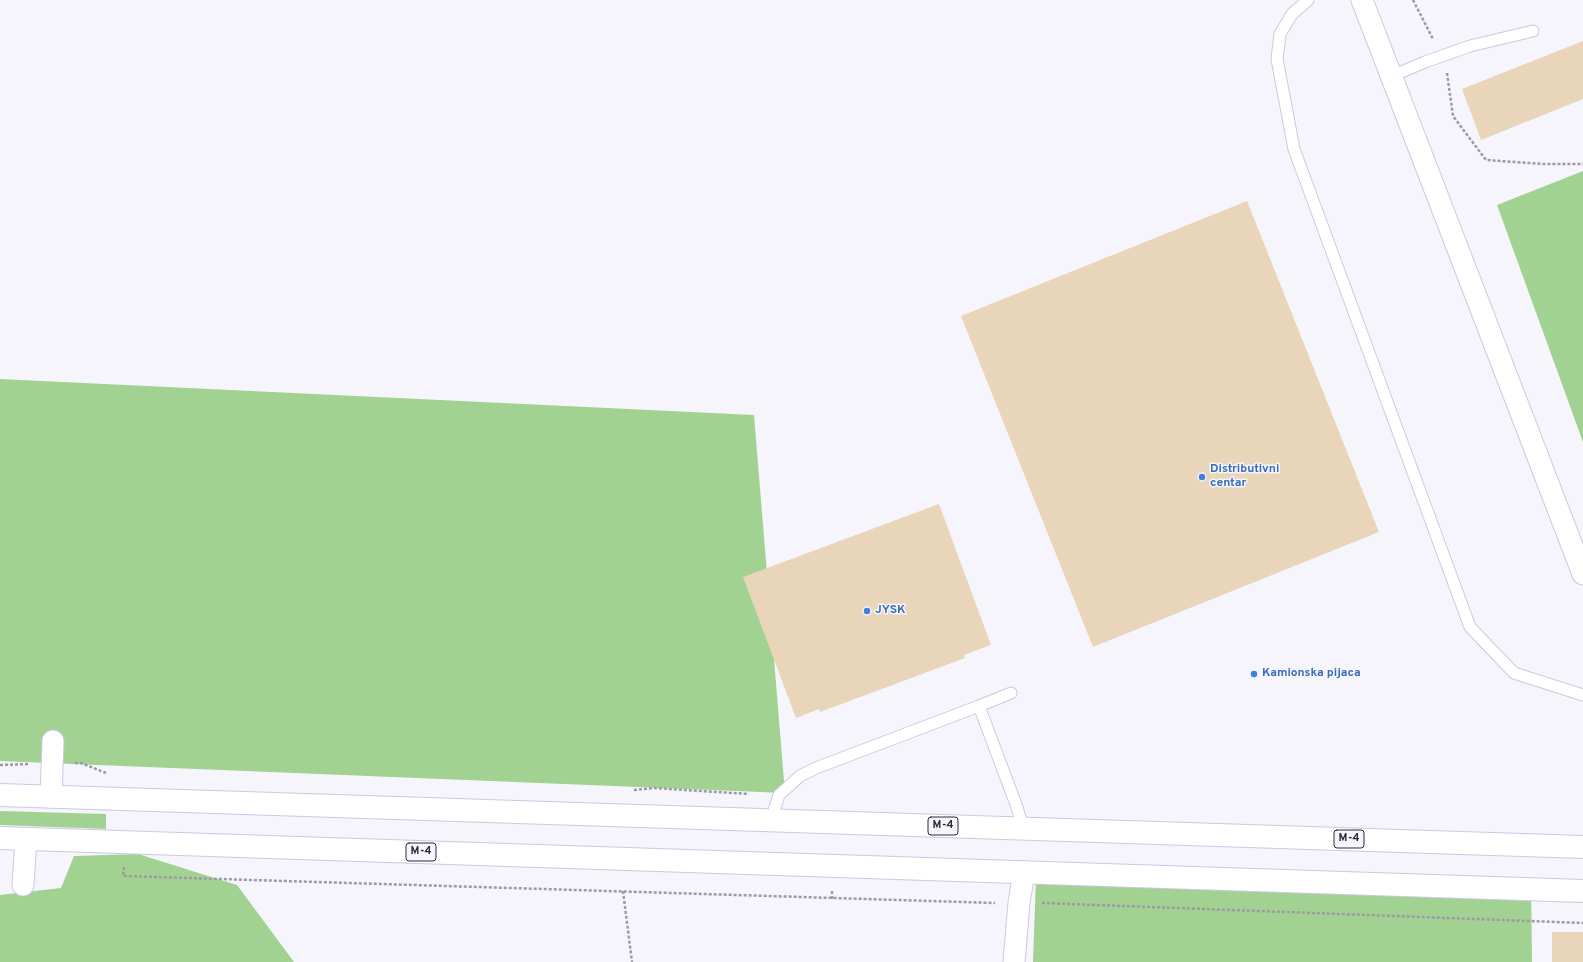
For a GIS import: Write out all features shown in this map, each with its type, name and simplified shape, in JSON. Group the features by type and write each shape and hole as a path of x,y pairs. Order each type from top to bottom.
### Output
{"main road":[{"name":"M-4","path":"0,795 1583,847"},
{"name":"M-4","path":"0,838 1583,891"}],"street":[{"path":"1362,0 1583,574"},
{"path":"51,797 53,741"},
{"path":"23,885 26,839"},
{"path":"1014,962 1019,903 1024,872"}],"lane":[{"path":"1308,0 1292,14 1280,34 1277,59 1294,149 1470,627 1514,673 1583,695"},
{"path":"1392,76 1425,62 1470,46 1533,32"},
{"path":"771,820 779,795 800,776 816,768 1011,693"},
{"path":"979,706 1017,807 1023,828"}],"path":[{"path":"1413,0 1446,66 1453,116 1486,160 1543,164 1583,164"},
{"path":"0,765 10,764"},
{"path":"654,788 779,795"},
{"path":"123,876 999,904"},
{"path":"623,891 632,962"},
{"path":"1040,903 1583,923"}],"green space":[{"path":"1583,171 1583,442 1497,205"},
{"path":"0,379 754,415 785,793 0,761"},
{"path":"0,811 106,814 106,829 0,825"},
{"path":"138,854 237,885 294,962 0,962 0,895 61,888 74,856"},
{"path":"1036,877 1531,879 1532,962 1033,962"}],"building":[{"path":"1583,41 1583,99 1481,140 1462,89"},
{"path":"1247,201 1379,532 1093,647 961,316"},
{"name":"JYSK","path":"939,504 991,645 964,655 965,658 820,712 819,709 796,718 743,577"},
{"path":"1552,932 1583,932 1583,962 1552,962"}],"place":[{"name":"Distributivni centar","path":"1202,477"},
{"name":"JYSK","path":"867,611"},
{"name":"Kamionska pijaca","path":"1254,674"}]}
